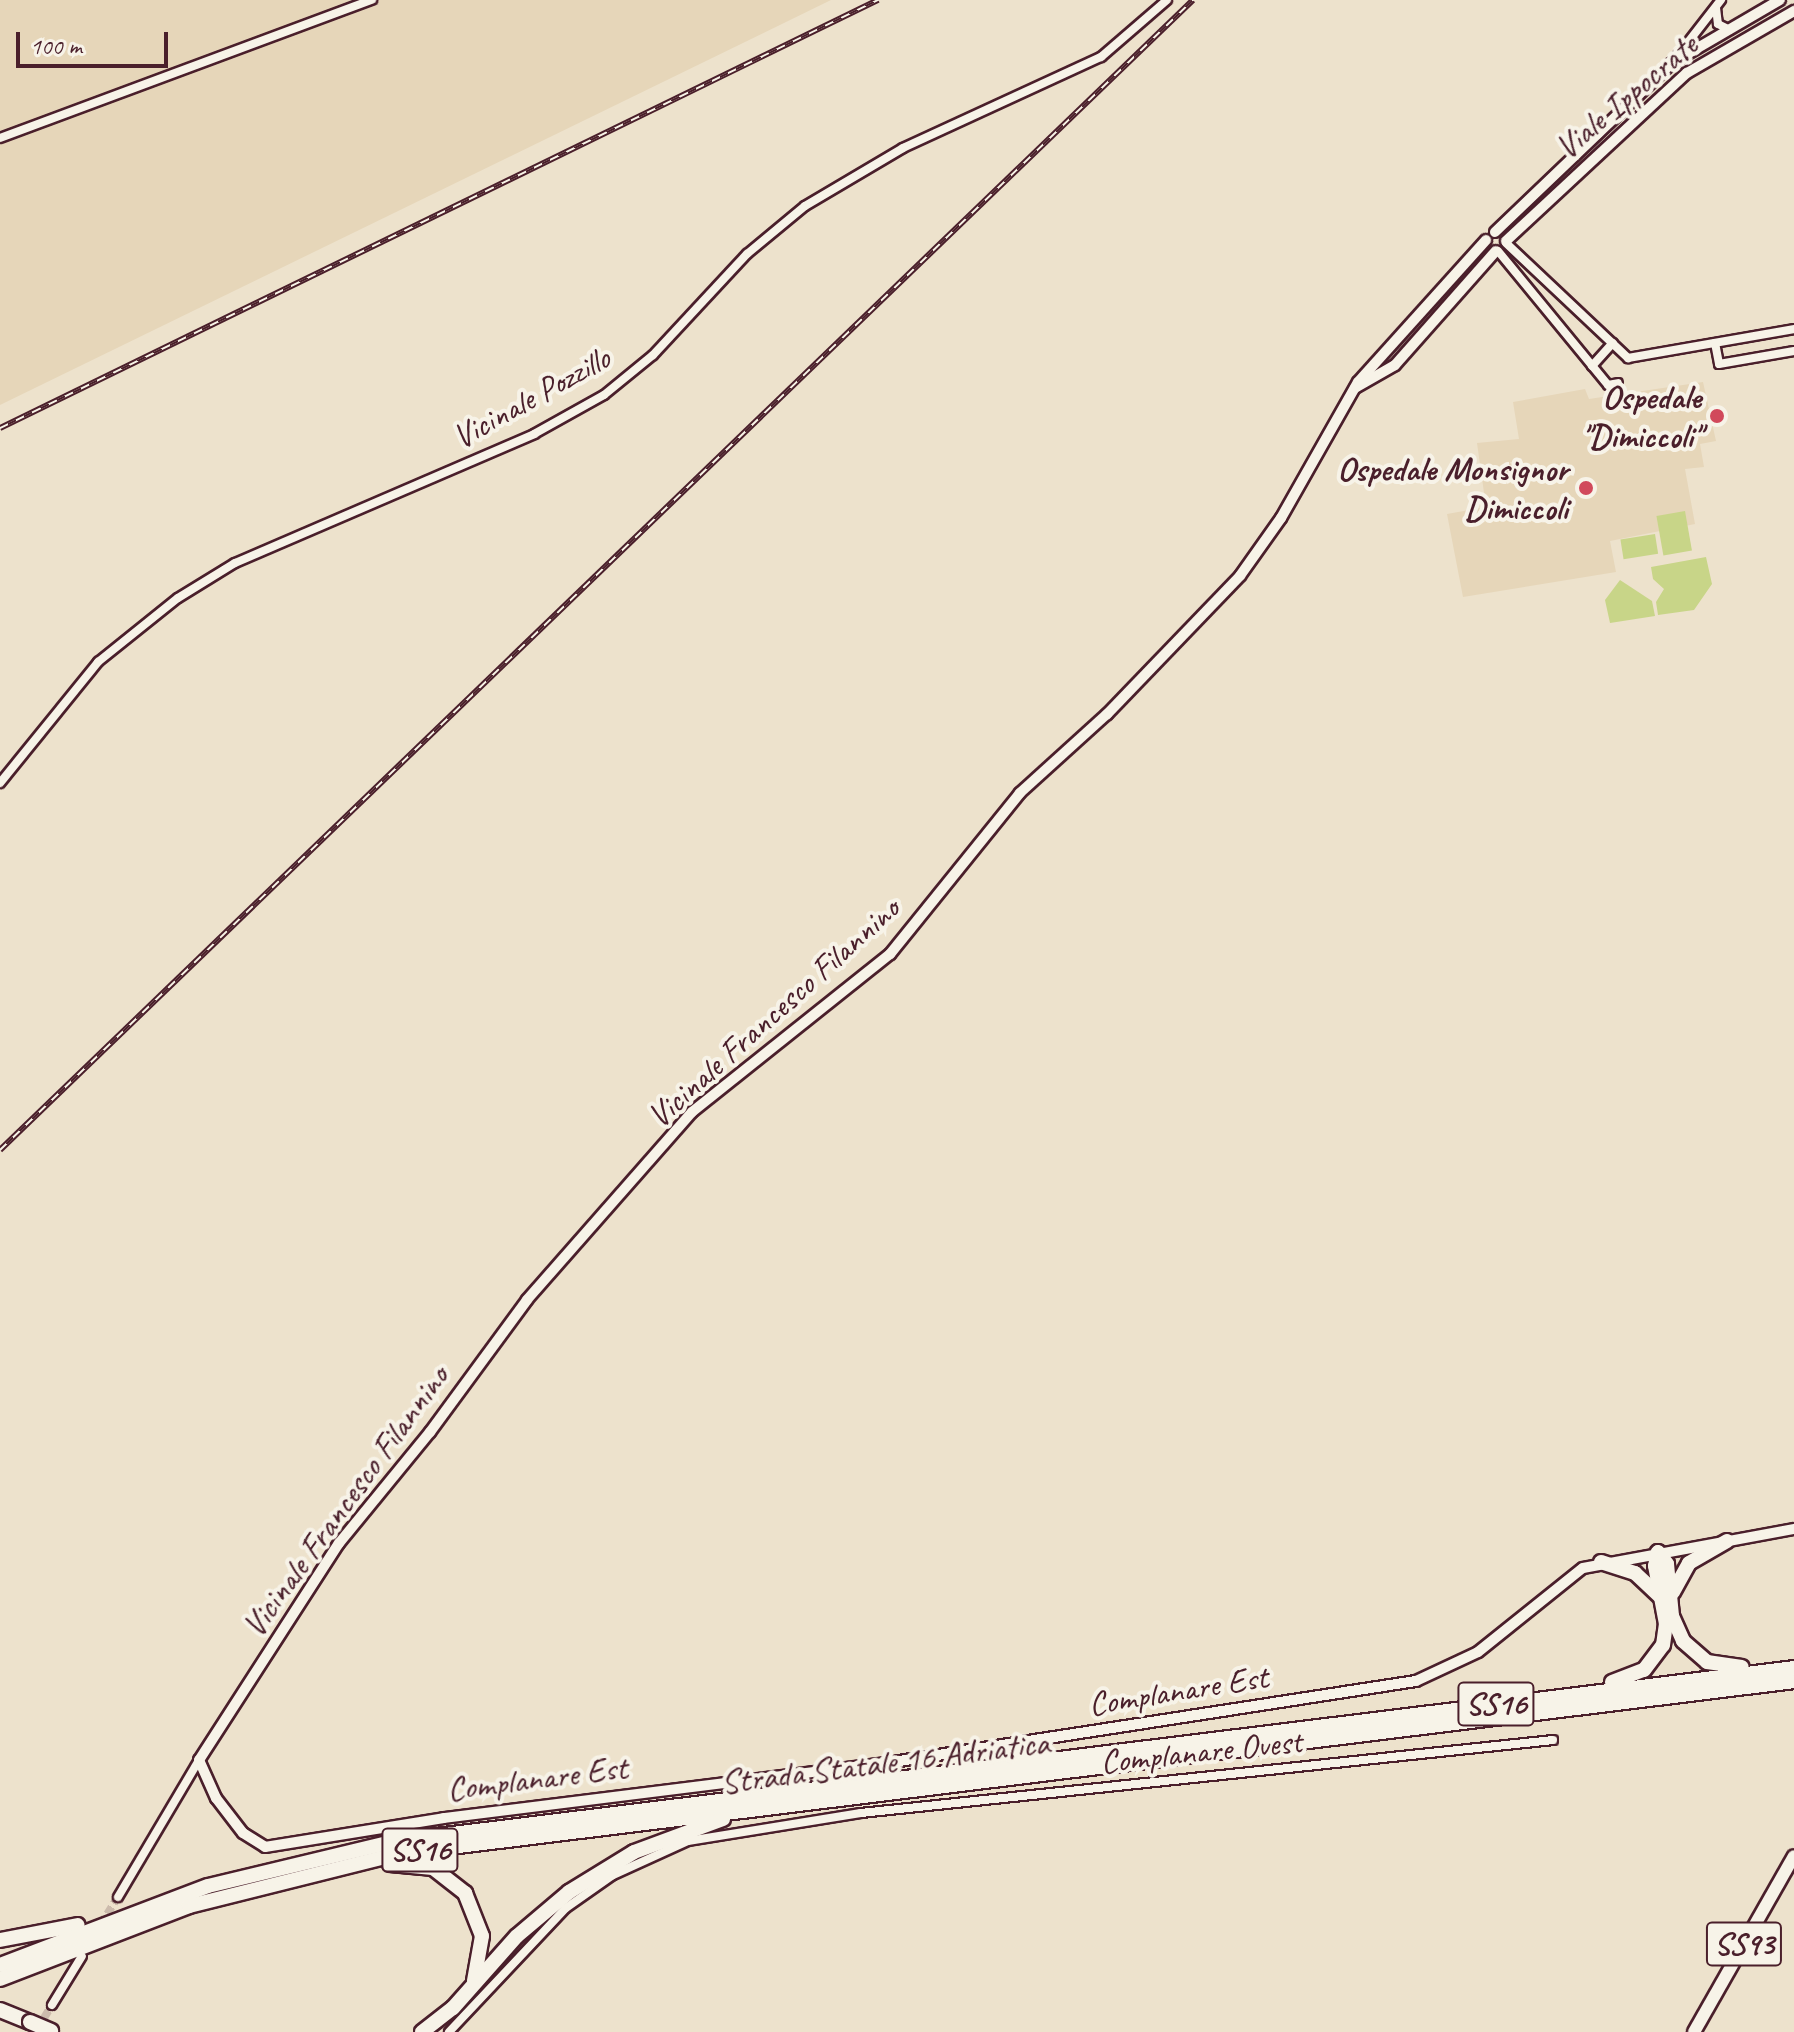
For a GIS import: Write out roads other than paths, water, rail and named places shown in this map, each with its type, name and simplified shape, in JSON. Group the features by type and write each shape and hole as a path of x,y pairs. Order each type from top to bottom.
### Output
{"highway":[{"path":"1601,1562 1638,1574 1666,1598 1685,1567 1727,1541"},
{"name":"SS16","path":"1658,1552 1666,1598 1678,1635 1702,1660 1727,1667 1794,1668"},
{"name":"SS16","path":"1493,1704 1638,1674 1664,1642 1666,1598"},
{"name":"Strada Statale 16 Adriatica","path":"0,1979 121,1930 267,1883 429,1849 821,1799 1493,1704 1794,1668"},
{"name":"Strada Statale 16 Adriatica","path":"0,1965 155,1904 263,1870 396,1841 1196,1747 1794,1681"},
{"name":"SS16","path":"422,2032 470,1989 536,1918 616,1861 692,1828 821,1799"},
{"name":"SS16","path":"267,1883 401,1862 437,1870 465,1893 479,1919 482,1953 470,1989"},
{"name":"SS16","path":"0,1940 155,1904"},
{"path":"3,2011 52,2031"}],"main road":[{"name":"SS93","path":"1694,2032 1794,1856"}],"street":[{"path":"0,138 372,0"},
{"name":"Vicinale Pozzillo","path":"0,783 98,662 178,598 235,563 534,434 604,395 653,355 747,254 805,206 903,148 1101,57 1167,0"},
{"name":"Viale Ippocrate","path":"1355,388 1491,236 1672,63 1780,0"},
{"path":"1718,4 1718,24 1731,30"},
{"path":"1672,63 1718,4"},
{"name":"Viale Ippocrate","path":"1355,388 1395,365 1501,246 1687,73 1794,11"},
{"path":"1491,236 1628,358 1794,329"},
{"path":"1491,236 1608,385 1618,383"},
{"path":"1592,366 1613,343"},
{"path":"1715,343 1719,364 1794,351"},
{"name":"Vicinale Francesco Filannino","path":"118,1897 199,1760 339,1543 430,1432 527,1300 692,1112 890,954 1020,793 1107,714 1240,576 1281,518 1355,388"},
{"name":"Complanare Est","path":"199,1760 216,1798 243,1833 265,1847 444,1818 915,1758 1423,1680 1478,1652 1568,1576 1601,1562 1794,1529"},
{"name":"Complanare Ovest","path":"449,2032 566,1908 613,1875 688,1841 861,1813 1553,1740"},
{"path":"52,2005 82,1956"}],"tunnel":[{"path":"101,1924 118,1897"},
{"path":"38,2028 52,2005"}],"railway":[{"path":"0,428 878,0"},
{"path":"0,1150 1193,0"}],"place":[{"name":"Ospedale \"Dimiccoli\"","path":"1717,416"},
{"name":"Ospedale Monsignor Dimiccoli","path":"1586,488"}]}
